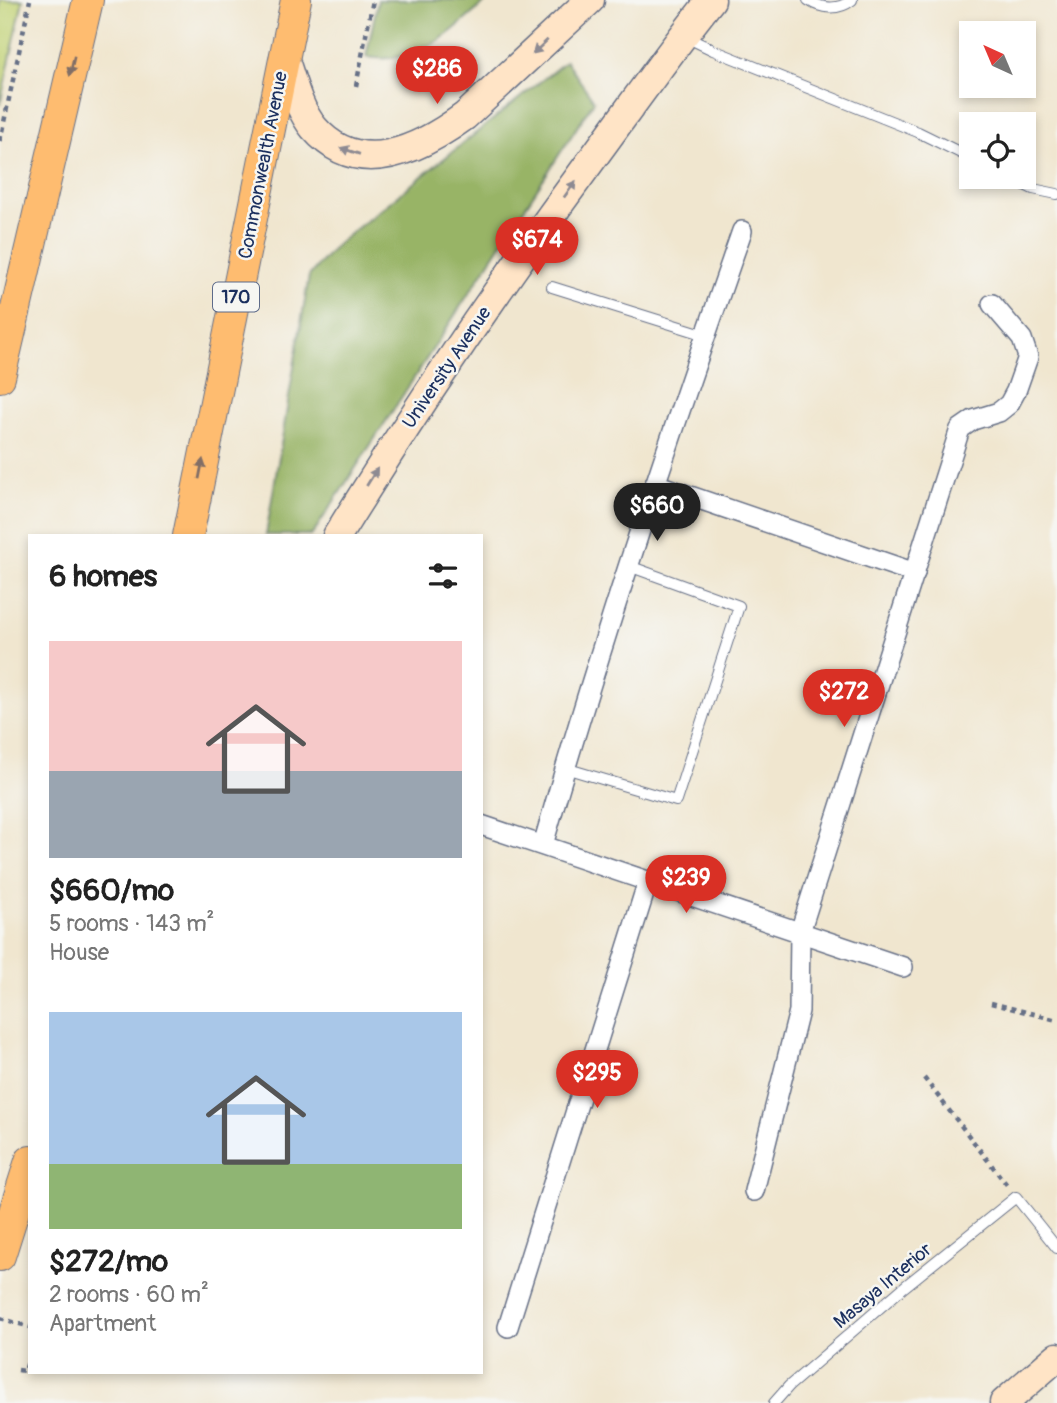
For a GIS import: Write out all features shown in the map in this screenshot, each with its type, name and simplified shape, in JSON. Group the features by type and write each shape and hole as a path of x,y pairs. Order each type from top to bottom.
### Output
{"main road":[{"path":"0,377 88,0"},
{"name":"Commonwealth Avenue","path":"188,534 296,0"},
{"path":"284,58 313,127 328,141 343,149 375,157 424,142 465,116 590,0"},
{"name":"University Avenue","path":"338,534 381,464 530,245 711,0"},
{"path":"0,1256 28,1167"},
{"path":"1004,1403 1057,1357"}],"street":[{"path":"543,845 655,484 743,232"},
{"path":"754,1191 799,1012 800,932 960,429 973,420 999,412 1009,404 1028,357 1022,340 992,304"},
{"path":"655,484 915,573"},
{"path":"483,826 903,967"},
{"path":"508,1327 648,881"}],"lane":[{"path":"808,0 827,9 852,0"},
{"path":"683,36 918,132 959,153"},
{"path":"1033,189 1057,194"},
{"path":"552,287 706,335"},
{"path":"565,768 676,801 739,606 629,566"},
{"path":"1016,1197 1057,1248"},
{"name":"Masaya Interior","path":"774,1403 789,1386 904,1287 1016,1197"}],"path":[{"path":"0,141 30,0"},
{"path":"356,86 373,0"},
{"path":"991,1003 1057,1020"},
{"path":"924,1078 1016,1197"},
{"path":"0,1318 28,1326"},
{"path":"18,1370 25,1371 28,1362"}],"green space":[{"path":"0,0 23,0 0,105"},
{"path":"378,0 488,0 433,44 402,56 366,57"},
{"path":"566,61 594,101 313,534 266,534 309,276 335,246"}]}
